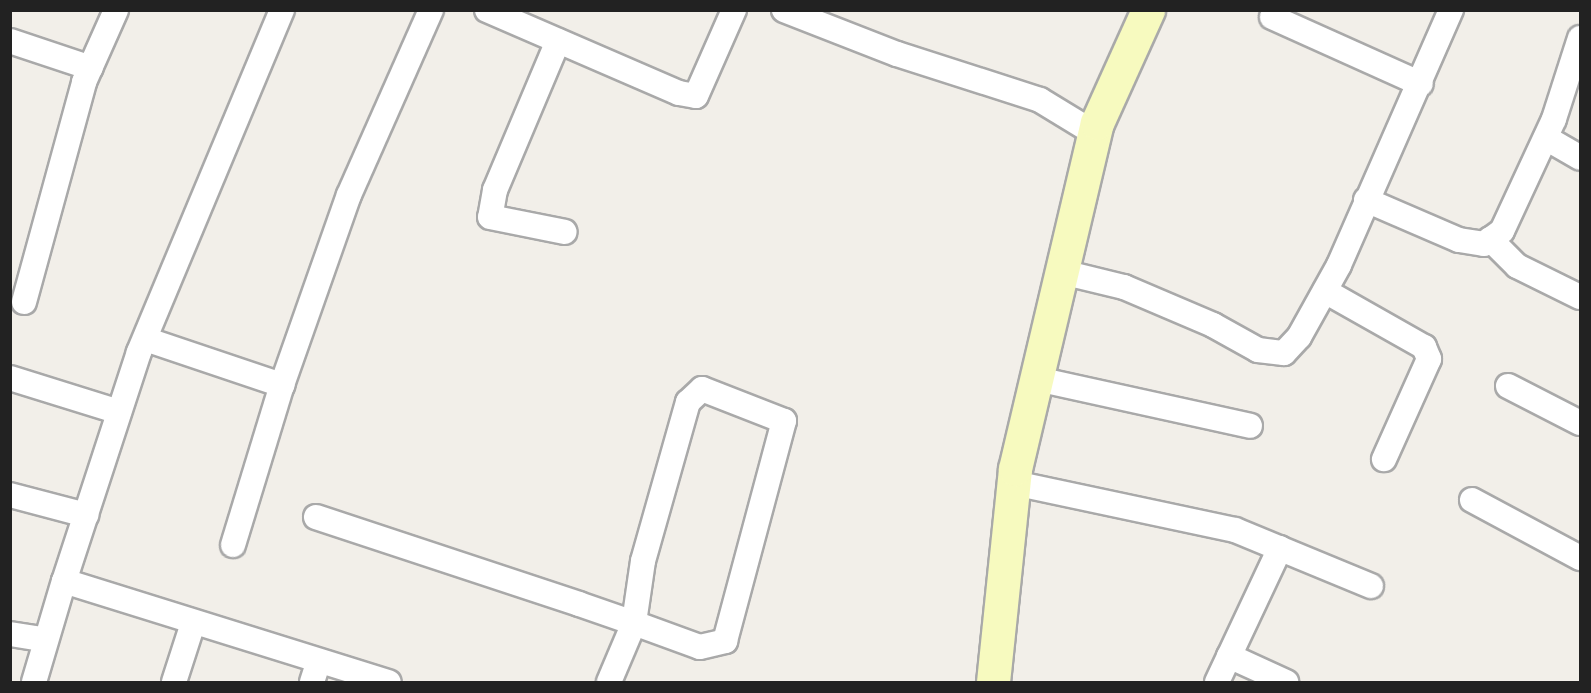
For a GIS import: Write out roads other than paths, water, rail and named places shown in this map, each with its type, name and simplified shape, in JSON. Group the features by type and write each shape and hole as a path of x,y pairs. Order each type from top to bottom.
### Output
{"street":[{"path":"24,302 91,68 116,10"},
{"path":"34,682 64,581 145,339 282,10"},
{"path":"233,545 282,385 348,195 431,10"},
{"path":"487,10 679,93 696,96 734,10"},
{"path":"784,10 897,54 1040,100 1094,133"},
{"path":"993,682 1014,483 1037,379 1094,133 1148,10"},
{"path":"1062,272 1124,287 1213,325 1258,350 1284,353 1299,337 1325,291 1421,84 1452,10"},
{"path":"1272,17 1421,84"},
{"path":"1366,200 1459,240 1484,244 1502,231 1546,138 1581,38"},
{"path":"10,41 91,68"},
{"path":"558,41 495,190 490,217 565,232"},
{"path":"1546,138 1581,158"},
{"path":"1490,239 1517,266 1581,297"},
{"path":"1325,291 1424,347 1429,359 1384,459"},
{"path":"145,339 282,385"},
{"path":"10,378 119,412"},
{"path":"1037,379 1250,426"},
{"path":"1508,386 1581,423"},
{"path":"316,517 634,623 700,647 725,641 784,421 702,389 688,402 644,561 634,623 609,682"},
{"path":"1014,483 1235,530 1371,586"},
{"path":"10,495 86,514"},
{"path":"1472,500 1580,556"},
{"path":"1217,682 1280,548"},
{"path":"64,581 193,623 315,672 389,682"},
{"path":"174,682 193,623"},
{"path":"10,634 46,640"},
{"path":"1229,656 1286,682"}]}
